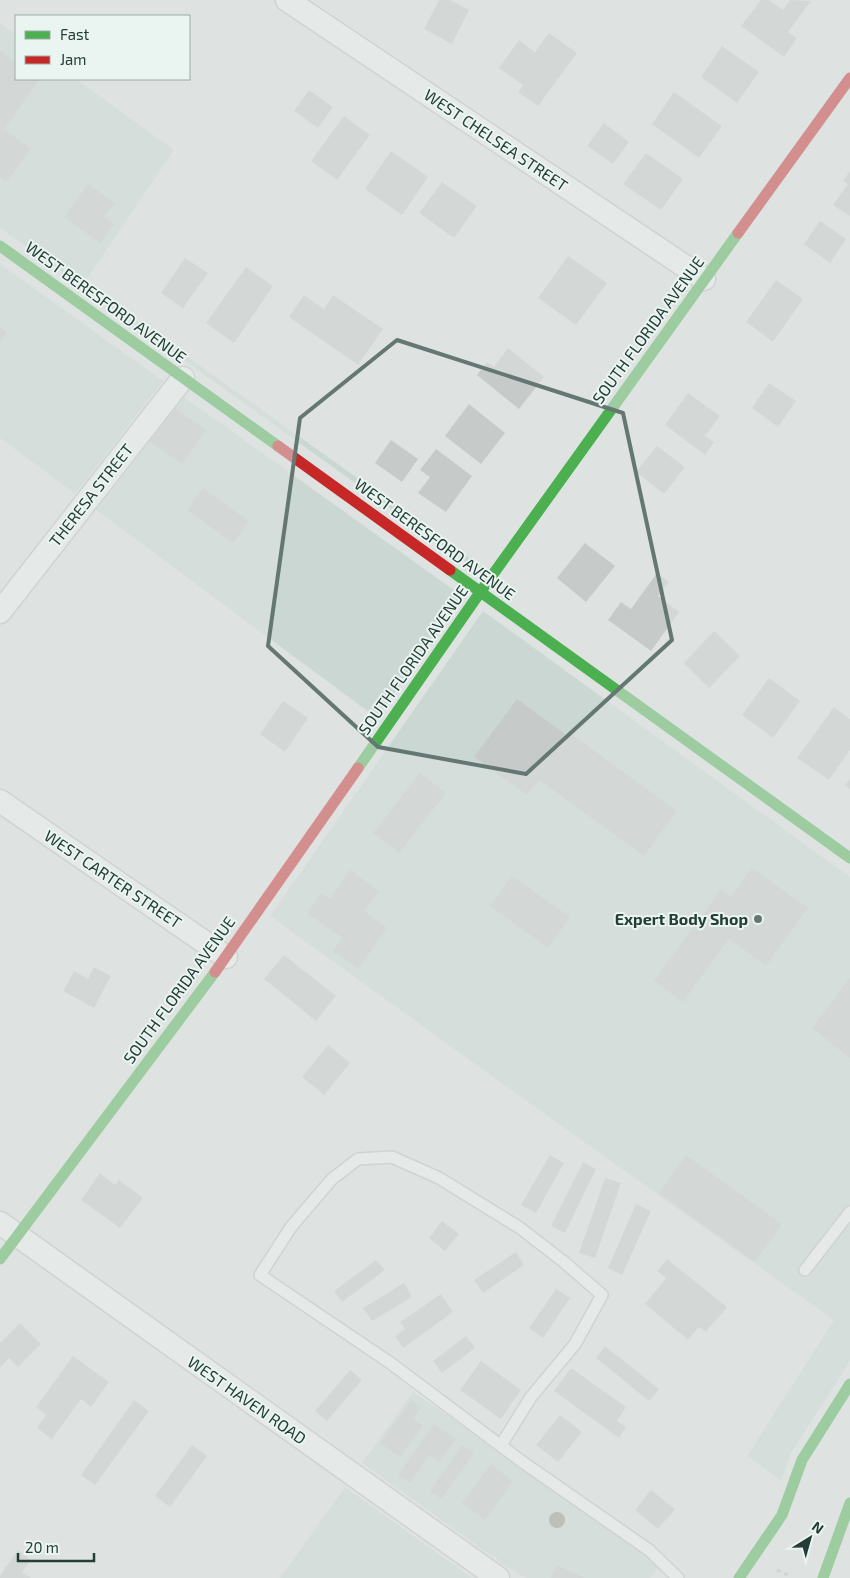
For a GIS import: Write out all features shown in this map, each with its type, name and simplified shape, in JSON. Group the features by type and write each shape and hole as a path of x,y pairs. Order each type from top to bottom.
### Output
{"street":[{"name":"WEST CHELSEA STREET","path":"288,0 704,279"},
{"name":"SOUTH FLORIDA AVENUE","path":"0,1259 8,1230 226,957 480,591 850,78"},
{"name":"WEST BERESFORD AVENUE","path":"0,246 850,858"},
{"name":"THERESA STREET","path":"0,612 183,378"},
{"name":"WEST CARTER STREET","path":"0,801 226,957"},
{"name":"WEST HAVEN ROAD","path":"8,1230 496,1577"},
{"path":"739,1578 782,1515 802,1460 850,1384"},
{"path":"823,1578 850,1503"}],"lane":[{"path":"500,1446 531,1397 575,1344 602,1295 564,1262 520,1228 440,1178 392,1157 358,1159 332,1180 291,1227 260,1276 389,1362 500,1446 649,1550 678,1578"},
{"path":"805,1270 850,1212"}],"path":[{"path":"774,1569 788,1575"}],"highlighted area":[{"path":"397,340 623,413 672,640 526,774 378,747 268,646 300,418"}],"shaded area":[{"path":"0,23 15,34 15,80 77,80 174,150 84,283 482,567 479,572 0,228"},
{"path":"0,264 163,381 75,494 0,438"},
{"path":"184,397 462,596 377,718 96,510"},
{"path":"483,611 850,877 850,1361 791,1453 781,1481 747,1456 834,1320 270,916"},
{"path":"413,1392 664,1560 650,1578 526,1578 502,1564 494,1556 362,1463"},
{"path":"345,1487 472,1578 280,1578"}],"building":[{"path":"439,0 450,0 469,10 452,44 424,29"},
{"path":"761,0 769,0 783,10 790,0 811,1 788,32 797,38 784,57 741,26"},
{"path":"549,33 577,53 538,106 518,92 523,85 499,68 519,40 535,52"},
{"path":"722,46 759,72 737,103 701,77"},
{"path":"0,50 15,61 15,80 39,80 4,129 31,149 6,182 0,177"},
{"path":"309,90 333,107 318,128 294,111"},
{"path":"674,92 722,126 699,158 652,124"},
{"path":"344,116 370,135 337,180 311,161"},
{"path":"604,123 629,142 613,164 587,146"},
{"path":"391,151 428,177 402,215 365,189"},
{"path":"646,153 683,179 661,210 623,184"},
{"path":"850,171 850,216 833,205 848,184 843,181"},
{"path":"442,182 477,206 454,238 419,213"},
{"path":"88,184 115,203 104,217 114,224 100,243 64,217"},
{"path":"820,221 846,239 830,263 804,244"},
{"path":"568,256 607,283 576,325 538,298"},
{"path":"185,258 208,273 183,308 161,293"},
{"path":"246,267 273,286 234,343 206,323"},
{"path":"776,280 803,299 773,342 746,322"},
{"path":"304,295 324,309 333,295 383,329 358,365 289,317"},
{"path":"0,327 7,332 0,342"},
{"path":"508,348 544,377 519,409 477,375 487,362 494,367"},
{"path":"769,383 796,401 778,427 752,408"},
{"path":"688,393 720,416 705,436 714,442 705,455 665,425"},
{"path":"469,404 505,433 481,464 445,436"},
{"path":"173,407 206,430 182,464 149,441"},
{"path":"391,440 418,459 402,482 375,463"},
{"path":"657,446 685,467 664,494 636,472"},
{"path":"436,449 472,476 446,512 418,493 430,477 420,470"},
{"path":"203,488 249,521 233,543 187,510"},
{"path":"585,543 615,566 586,602 557,578"},
{"path":"657,573 669,582 658,596 679,612 651,651 608,620 621,602 631,609"},
{"path":"714,631 740,656 709,688 684,663"},
{"path":"769,678 800,701 773,738 742,715"},
{"path":"517,699 568,736 570,733 677,811 644,856 539,780 527,795 474,757"},
{"path":"283,701 308,718 285,752 260,734"},
{"path":"834,707 850,719 850,750 829,780 797,758"},
{"path":"420,773 446,793 399,853 373,833"},
{"path":"850,779 850,789 845,785"},
{"path":"752,868 808,908 766,966 729,939 683,1002 654,981 721,889 731,897"},
{"path":"350,870 379,891 364,911 387,928 358,969 333,951 342,938 307,913 321,893 330,899"},
{"path":"512,876 570,917 548,948 490,906"},
{"path":"284,955 336,996 316,1021 264,979"},
{"path":"94,967 111,976 94,1008 63,991 74,971 88,979"},
{"path":"850,978 850,1058 812,1028"},
{"path":"328,1045 350,1063 324,1095 302,1077"},
{"path":"550,1155 564,1163 536,1213 521,1205"},
{"path":"686,1155 782,1224 755,1262 659,1193"},
{"path":"583,1162 596,1169 565,1233 551,1226"},
{"path":"100,1173 115,1185 119,1180 143,1198 120,1228 81,1200"},
{"path":"605,1178 621,1183 595,1258 579,1253"},
{"path":"636,1204 651,1211 622,1275 608,1268"},
{"path":"442,1221 459,1234 445,1251 429,1238"},
{"path":"516,1252 524,1265 483,1293 474,1280"},
{"path":"667,1259 727,1307 706,1332 699,1327 688,1340 645,1304 666,1278 657,1271"},
{"path":"376,1260 385,1270 342,1302 334,1291"},
{"path":"404,1283 412,1297 372,1321 363,1308"},
{"path":"556,1289 570,1298 543,1338 529,1328"},
{"path":"441,1294 453,1312 403,1348 395,1336 405,1329 400,1322"},
{"path":"20,1323 41,1344 18,1367 9,1358 0,1368 0,1343"},
{"path":"466,1336 475,1348 442,1373 433,1361"},
{"path":"605,1346 659,1389 649,1401 596,1358"},
{"path":"73,1356 109,1382 91,1407 81,1399 52,1439 37,1428 46,1415 36,1407"},
{"path":"481,1361 521,1390 501,1419 460,1390"},
{"path":"571,1368 626,1407 617,1421 626,1427 619,1438 554,1391"},
{"path":"350,1370 362,1380 327,1421 315,1411"},
{"path":"134,1400 149,1411 95,1485 81,1475"},
{"path":"411,1400 421,1408 413,1419 423,1426 400,1457 380,1443"},
{"path":"560,1415 582,1432 558,1462 536,1445"},
{"path":"434,1424 456,1439 439,1462 430,1455 410,1483 398,1475"},
{"path":"192,1445 207,1456 170,1507 155,1496"},
{"path":"462,1445 474,1453 441,1499 430,1491"},
{"path":"491,1464 513,1481 485,1520 462,1503"},
{"path":"651,1490 675,1509 658,1529 635,1510"},
{"path":"18,1550 31,1560 22,1572 31,1578 0,1578 0,1576"},
{"path":"557,1565 585,1578 551,1578"}],"traffic: fast":[{"path":"358,768 481,591 738,233"},
{"path":"0,246 278,446"},
{"path":"450,570 850,858"},
{"path":"0,1259 215,972"},
{"path":"739,1578 782,1515 802,1460 850,1384"},
{"path":"823,1578 850,1503"}],"traffic: jam":[{"path":"738,233 850,78"},
{"path":"278,446 450,570"},
{"path":"215,972 358,768"}],"place":[{"name":"Expert Body Shop","path":"758,919"}]}
